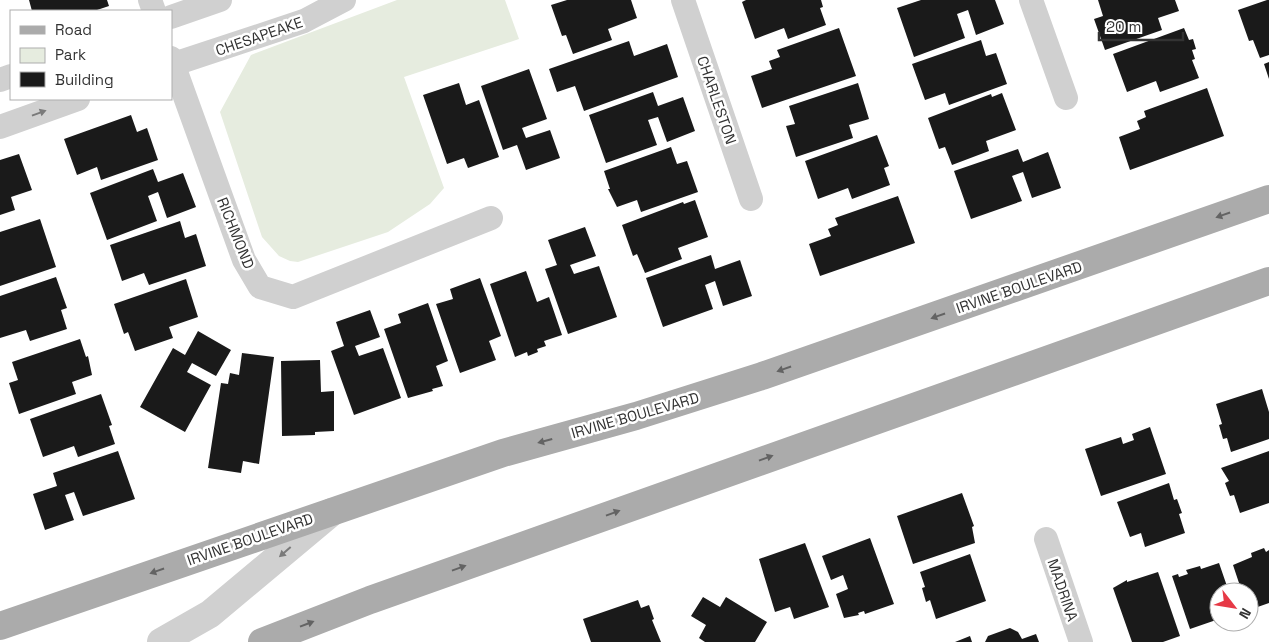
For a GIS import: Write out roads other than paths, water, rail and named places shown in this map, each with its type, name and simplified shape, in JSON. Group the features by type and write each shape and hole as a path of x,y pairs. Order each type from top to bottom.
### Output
{"main road":[{"name":"IRVINE BOULEVARD","path":"0,626 503,452 636,416 762,376 1269,199"},
{"path":"262,642 379,596 1269,281"}],"street":[{"path":"172,18 220,0"},
{"name":"CHESAPEAKE","path":"172,63 304,21 344,0"},
{"name":"CHARLESTON","path":"683,0 751,199"},
{"path":"1031,0 1066,98"},
{"name":"RICHMOND","path":"172,63 244,260 260,287 293,297 491,218"},
{"path":"0,127 75,100"},
{"path":"161,642 210,614 335,509"},
{"name":"MADRINA","path":"1046,539 1081,642"}]}
